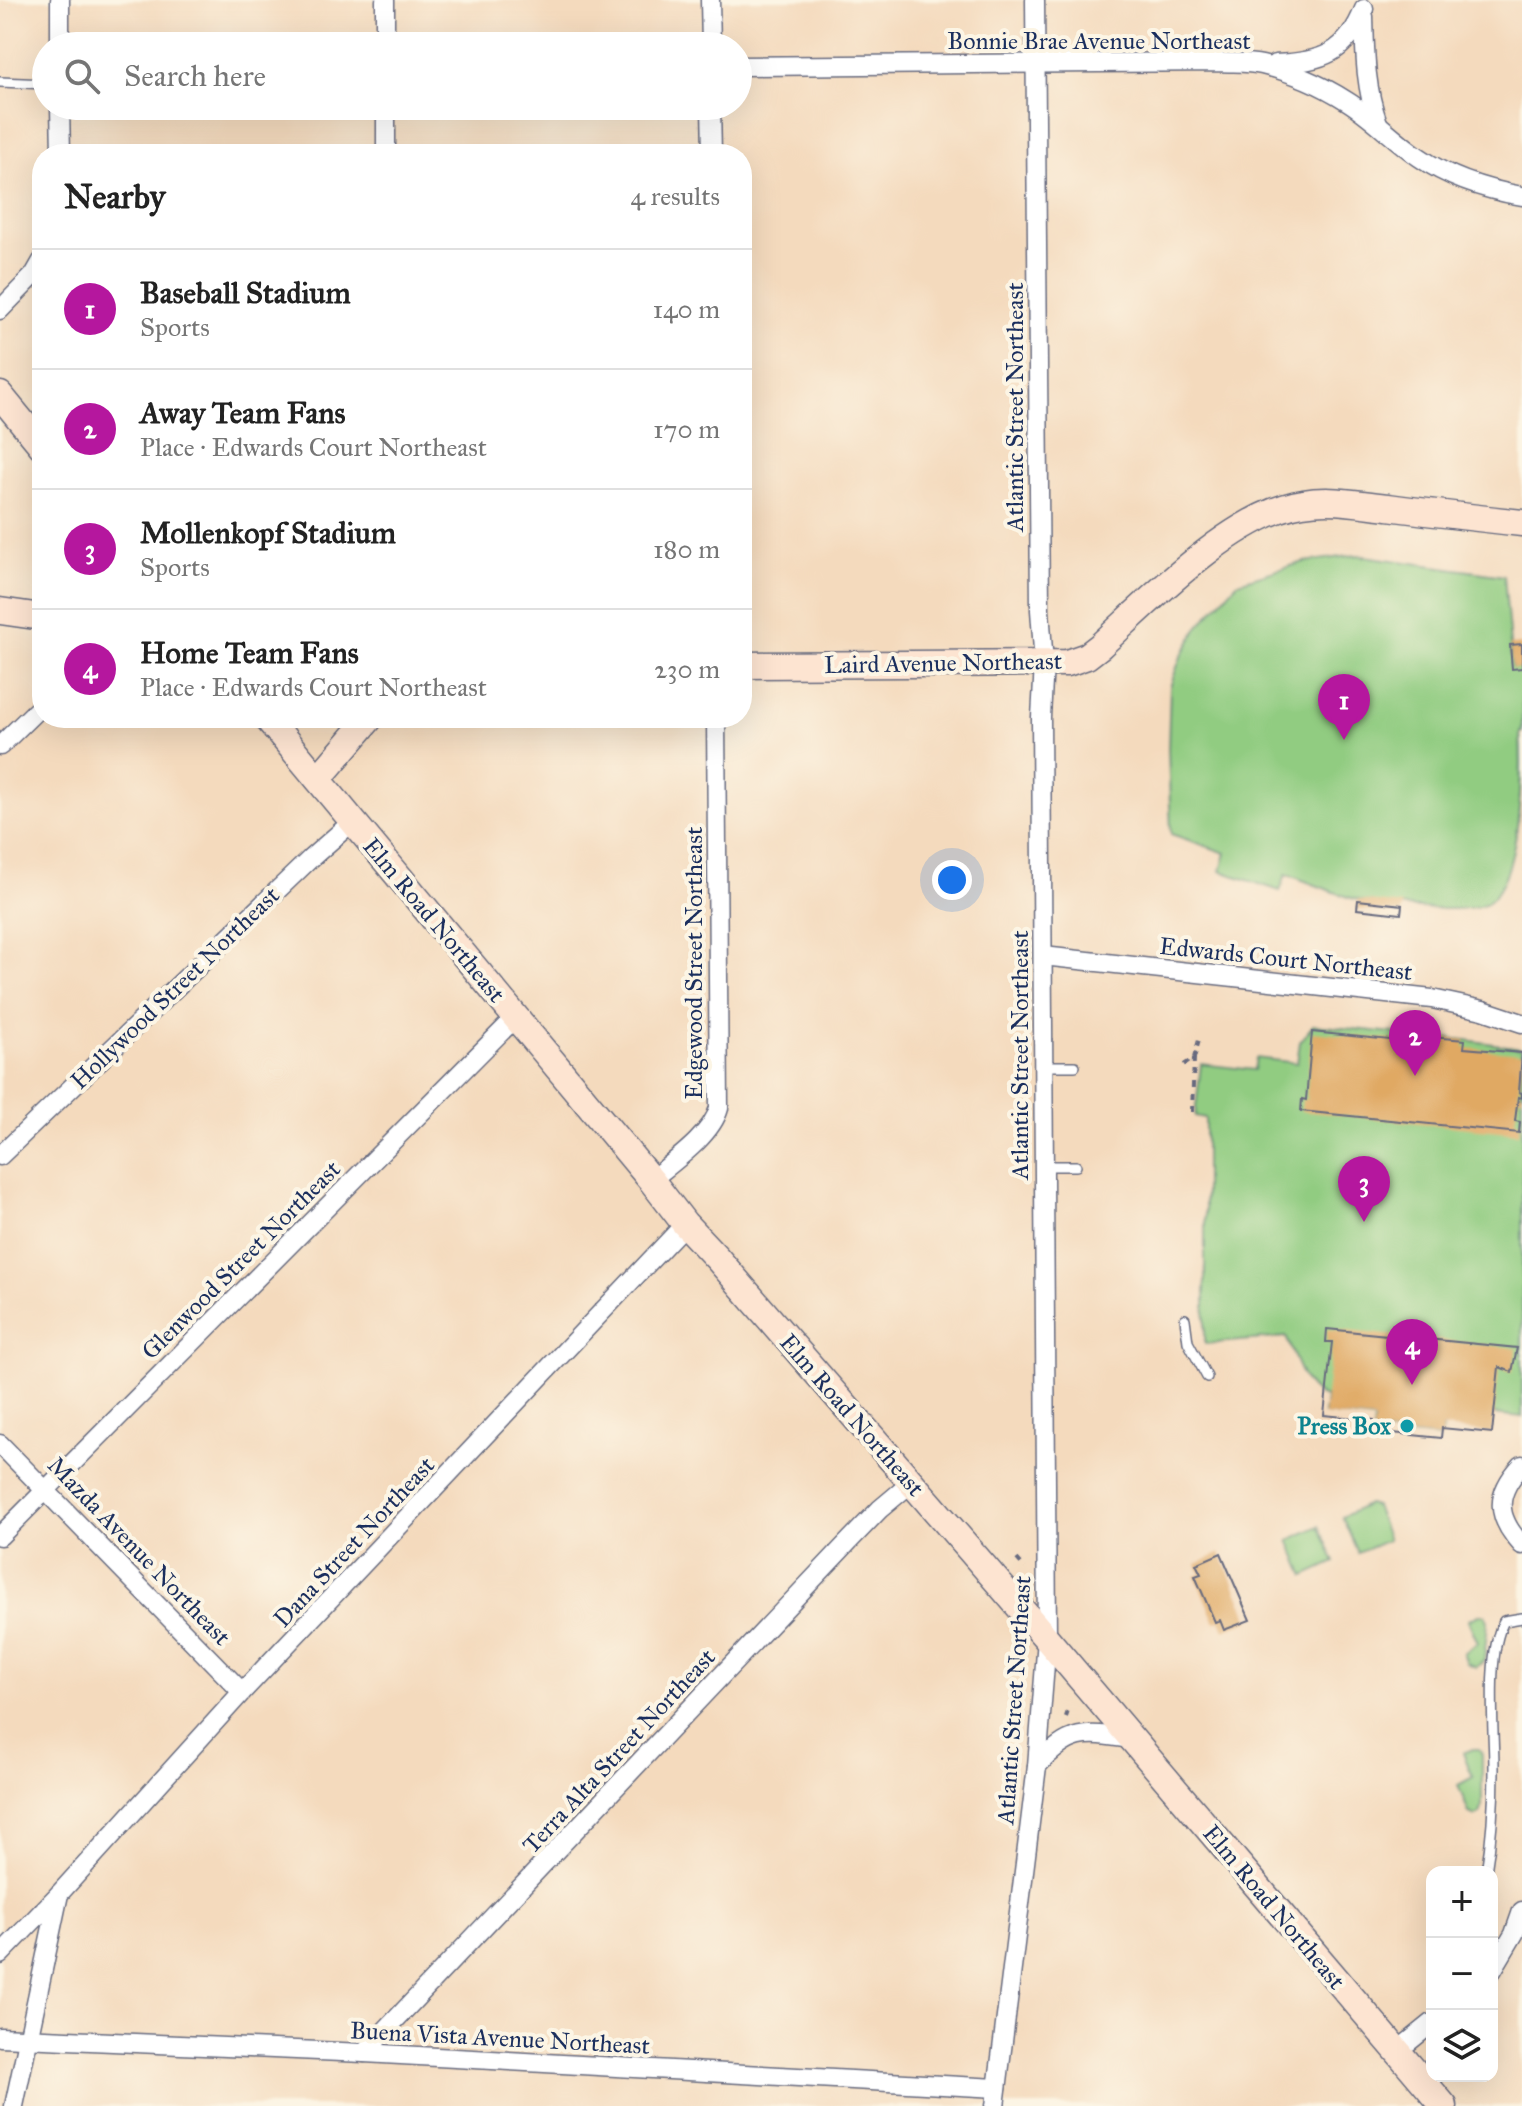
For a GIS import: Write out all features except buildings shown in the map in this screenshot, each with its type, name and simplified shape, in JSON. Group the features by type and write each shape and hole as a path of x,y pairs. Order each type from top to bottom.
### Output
{"main road":[{"path":"0,395 32,434"},
{"name":"Laird Avenue Northeast","path":"752,665 1067,663 1087,656 1190,565 1255,520 1289,506 1320,501 1341,502 1522,523"},
{"path":"0,611 32,616"},
{"name":"Elm Road Northeast","path":"275,728 685,1224 1047,1639 1435,2100"},
{"path":"318,779 361,728"}],"street":[{"path":"60,0 60,32"},
{"path":"385,0 385,32"},
{"path":"710,0 711,32"},
{"name":"Atlantic Street Northeast","path":"996,2097 1037,1766 1047,1639 1041,717 1044,664 1040,610 1035,0"},
{"path":"1261,65 1301,63 1324,57 1342,45 1356,30 1364,5"},
{"path":"1364,5 1365,69 1369,99 1378,123"},
{"name":"Bonnie Brae Avenue Northeast","path":"752,66 1219,62 1261,65 1301,78 1345,99 1419,157 1437,167 1482,186 1522,196"},
{"path":"60,120 61,144"},
{"path":"386,120 386,144"},
{"path":"711,120 712,144"},
{"path":"0,310 32,277"},
{"path":"0,746 32,715"},
{"name":"Edgewood Street Northeast","path":"651,1180 716,1120 719,1108 716,728"},
{"name":"Hollywood Street Northeast","path":"0,1156 352,822"},
{"name":"Edwards Court Northeast","path":"1043,956 1432,999 1483,1010 1522,1023"},
{"name":"Glenwood Street Northeast","path":"0,1536 515,1018"},
{"name":"Dana Street Northeast","path":"0,1955 242,1692 685,1224"},
{"name":"Mazda Avenue Northeast","path":"0,1444 242,1692"},
{"path":"1522,1465 1509,1479 1501,1497 1502,1512 1509,1531 1522,1545"},
{"name":"Terra Alta Street Northeast","path":"364,2053 851,1539 911,1483"},
{"path":"1037,1766 1052,1749 1070,1737 1088,1732 1131,1739"},
{"path":"14,2106 59,1894"},
{"path":"1498,1961 1514,1934 1522,1911"},
{"path":"1396,2052 1426,2028"},
{"name":"Buena Vista Avenue Northeast","path":"0,2037 364,2053 996,2097"}],"lane":[{"path":"0,82 32,83"},
{"path":"1044,1066 1075,1066"},
{"path":"1045,1166 1076,1166"},
{"path":"1185,1319 1188,1342 1207,1377"},
{"path":"1487,1866 1493,1828 1494,1682 1498,1637 1504,1621 1522,1618"}],"path":[{"path":"1192,1112 1194,1058 1199,1040"},
{"path":"1184,1065 1194,1058"},
{"path":"1017,1559 1024,1566 1020,1575"},
{"path":"1062,1711 1068,1718 1068,1711"}],"green space":[{"path":"1357,555 1504,576 1512,668 1522,668 1518,823 1508,871 1488,902 1478,906 1444,909 1367,902 1286,874 1280,891 1221,871 1226,853 1171,834 1168,749 1170,687 1180,659 1199,626 1238,582 1304,562"},
{"path":"1313,1025 1522,1048 1522,1417 1494,1414 1442,1428 1441,1438 1373,1431 1374,1420 1324,1414 1326,1397 1311,1389 1286,1337 1205,1344 1205,1118 1195,1116 1201,1064 1254,1070 1256,1058 1297,1063 1300,1042"},
{"path":"1368,1504 1375,1506 1388,1540 1358,1553 1342,1517"},
{"path":"1319,1526 1335,1562 1305,1576 1289,1540"},
{"path":"1485,1615 1488,1621 1484,1661 1476,1667 1467,1663 1463,1653 1478,1643 1468,1620"},
{"path":"1479,1749 1482,1754 1482,1808 1476,1816 1469,1813 1458,1785 1473,1777 1463,1753"}],"place":[{"name":"Baseball Stadium","path":"1344,740"},
{"name":"Away Team Fans","path":"1415,1076"},
{"name":"Mollenkopf Stadium","path":"1364,1222"},
{"name":"Home Team Fans","path":"1412,1385"},
{"name":"Press Box","path":"1407,1426"}]}
